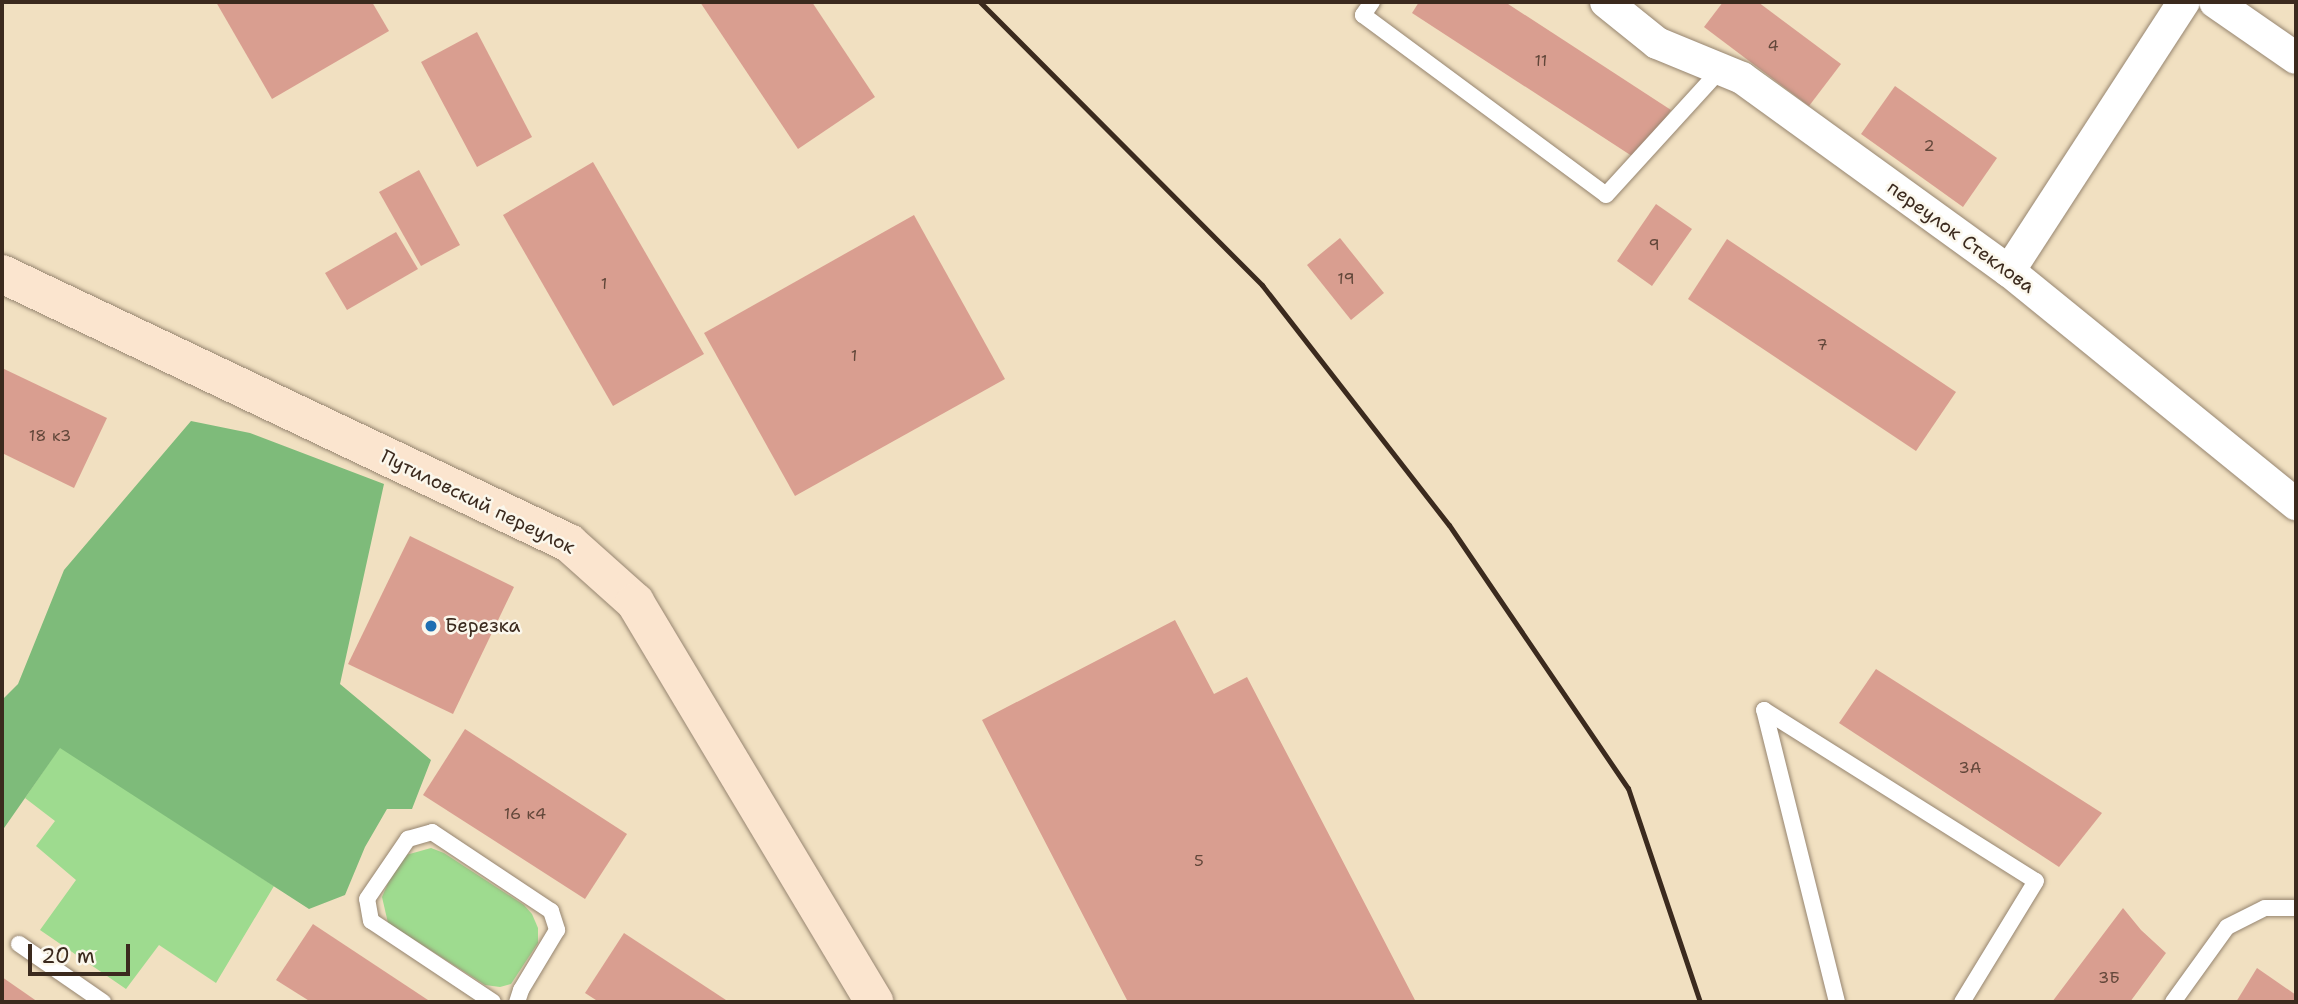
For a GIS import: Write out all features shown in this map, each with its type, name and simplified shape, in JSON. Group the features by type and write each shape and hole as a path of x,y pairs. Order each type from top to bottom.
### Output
{"main road":[{"name":"Путиловский переулок","path":"2,274 569,543 635,602 874,1002"}],"street":[{"name":"переулок Стеклова","path":"1606,2 1657,43 1742,78 2009,271 2296,504"},
{"path":"2009,271 2184,2"},
{"path":"2215,2 2296,58"}],"lane":[{"path":"1372,2 1363,15 1606,195 1721,69"},
{"path":"1837,1002 1764,710 2036,881 1962,1002"},
{"path":"493,1002 371,921 368,899 408,839 432,832 551,911 557,930 521,990 517,1002"},
{"path":"2173,1002 2227,928 2265,908 2296,908"},
{"path":"19,944 103,1002"}],"green space":[{"path":"191,421 250,433 384,484 340,684 431,760 412,809 387,809 365,847 345,895 309,909 60,748 2,831 2,700 18,684 64,570"},
{"path":"60,747 274,886 216,983 159,945 126,989 40,930 76,880 36,846 55,821 25,798"},
{"path":"431,848 444,853 524,905 532,914 538,928 538,943 511,984 500,987 485,985 388,923 382,897 388,883 406,855"}],"building":[{"path":"216,2 372,2 389,31 272,99"},
{"path":"700,2 812,2 875,97 798,149"},
{"path":"1419,2 1505,2 1671,110 1638,160 1412,13"},
{"path":"1723,2 1758,2 1841,64 1809,106 1704,27"},
{"path":"477,32 532,137 477,167 421,62"},
{"path":"1895,86 1997,158 1963,207 1861,134"},
{"path":"593,162 704,354 613,406 503,215"},
{"path":"419,170 460,245 421,266 379,192"},
{"path":"1656,204 1692,229 1652,286 1617,261"},
{"path":"914,215 1005,379 795,496 704,333"},
{"path":"396,232 418,269 347,310 325,273"},
{"path":"1340,238 1384,293 1351,320 1307,265"},
{"path":"1727,239 1956,392 1916,451 1688,299"},
{"path":"2,368 107,418 74,488 2,453"},
{"name":"Березка","path":"410,536 514,587 453,714 348,664"},
{"path":"1175,620 1214,694 1247,677 1416,1002 1128,1002 982,720"},
{"path":"1876,669 2102,813 2059,867 1839,723"},
{"path":"465,729 627,834 585,899 423,795"},
{"path":"2123,908 2141,930 2166,953 2130,1002 2052,1002"},
{"path":"313,924 431,1002 311,1002 276,980"},
{"path":"624,933 729,1002 599,1002 585,993"},
{"path":"2257,968 2296,995 2296,1002 2236,1002"},
{"path":"2,977 38,1002 2,1002"}],"railway":[{"path":"980,2 1262,285 1449,525 1628,788 1700,1002"}],"place":[{"name":"Березка","path":"431,626"}]}
